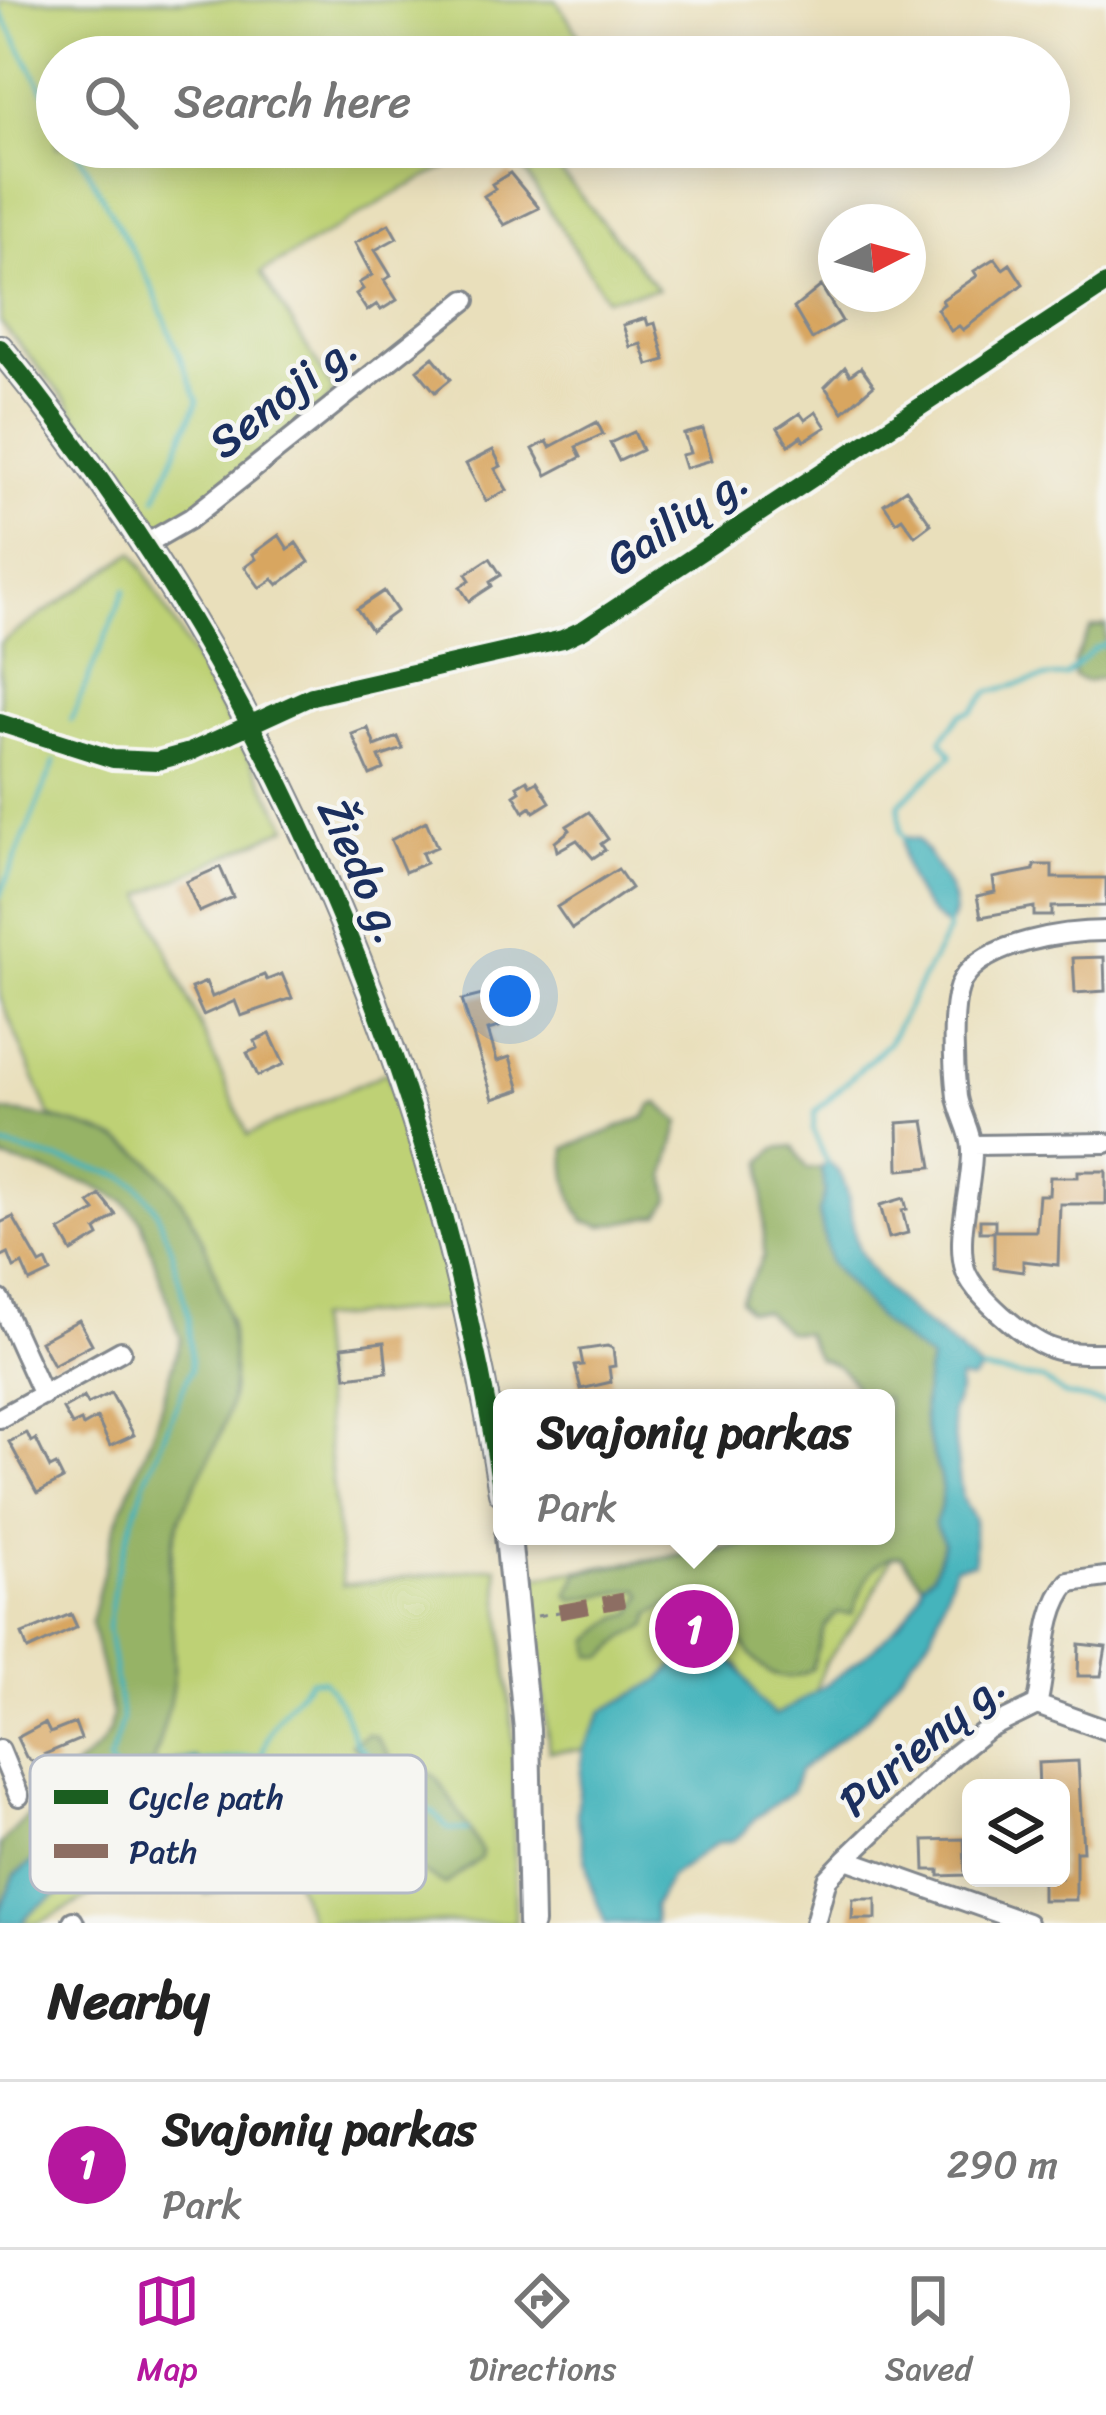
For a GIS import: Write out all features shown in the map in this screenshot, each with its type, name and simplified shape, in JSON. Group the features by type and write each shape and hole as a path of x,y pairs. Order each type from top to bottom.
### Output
{"street":[{"name":"Gailių g.","path":"0,722 131,762 170,758 313,696 542,646 584,629 1106,284"},
{"name":"Senoji g.","path":"144,545 191,518 466,300"},
{"name":"Žiedo g.","path":"0,348 56,416 144,545 249,725 320,865 406,1084 467,1305 493,1444"},
{"path":"1099,931 1071,931 1007,948 977,962 960,982 956,1082 973,1145 965,1269 986,1302 1049,1348 1106,1353"},
{"path":"973,1145 1106,1143"},
{"path":"0,1300 43,1395"},
{"path":"0,1418 121,1352"},
{"path":"509,1545 527,1730 531,1923"},
{"name":"Purienų g.","path":"815,1923 827,1880 846,1859 952,1756 986,1730 1037,1705 1046,1674 1054,1599 1070,1582 1106,1577"},
{"path":"1037,1705 1106,1730"},
{"path":"0,1750 20,1796"},
{"path":"846,1859 1027,1923"}],"path":[{"path":"539,1616 559,1612"}],"green space":[{"path":"0,0 556,0 579,36 36,36 36,168 445,168 261,273 334,391 321,412 161,527 142,516 65,399 0,322"},
{"path":"522,168 557,168 658,289 606,298"},
{"path":"134,552 288,827 143,895 248,1135 387,1072 424,1188 454,1307 315,1319 343,1585 497,1567 513,1738 515,1923 311,1923 300,1893 426,1893 426,1863 445,1884 476,1841 434,1776 426,1774 426,1755 386,1755 367,1734 351,1744 362,1755 155,1755 174,1672 168,1615 173,1543 185,1503 224,1425 232,1391 231,1324 188,1213 152,1163 134,1148 50,1116 0,997 0,643"},
{"path":"1106,625 1106,677 1087,682 1074,677 1074,661 1091,628"},
{"path":"658,1103 680,1122 666,1174 670,1199 660,1215 603,1226 584,1221 569,1186 566,1148 645,1117"},
{"path":"0,1111 90,1129 138,1152 180,1197 197,1227 222,1294 233,1361 232,1390 222,1429 173,1542 169,1574 173,1680 155,1755 90,1755 109,1731 112,1715 91,1622 114,1529 154,1429 181,1339 141,1221 124,1201 89,1184 0,1158"},
{"path":"793,1146 807,1169 821,1168 825,1192 819,1213 830,1263 883,1324 930,1360 924,1419 941,1483 934,1524 944,1541 933,1574 922,1583 901,1556 881,1562 869,1575 852,1614 836,1613 824,1627 812,1669 796,1676 770,1673 722,1619 677,1601 651,1614 648,1626 627,1636 604,1657 592,1656 590,1640 619,1617 633,1613 643,1595 639,1589 573,1600 568,1595 579,1572 749,1545 895,1545 895,1389 855,1389 839,1367 818,1359 805,1333 787,1332 764,1311 748,1310 740,1300 764,1256 763,1161 776,1148"},
{"path":"895,1535 903,1535 866,1608 825,1663 813,1697 774,1716 751,1693 739,1665 690,1650 662,1679 603,1711 583,1750 549,1751 531,1578 736,1545 895,1545"},
{"path":"367,1734 376,1736 389,1755 362,1755 351,1744"},
{"path":"426,1772 451,1799 481,1850 481,1858 445,1885 426,1874"},
{"path":"30,1813 30,1864 15,1875 0,1911 0,1845"},
{"path":"96,1893 39,1923 22,1923 41,1900"}],"water":[{"path":"904,837 918,839 946,882 954,906 947,926 914,887 904,861"},
{"path":"828,1162 843,1181 857,1244 875,1275 903,1306 981,1371 971,1381 959,1379 951,1412 962,1499 974,1518 974,1563 955,1566 932,1634 866,1718 799,1771 792,1791 734,1840 717,1843 670,1877 654,1906 655,1923 605,1923 590,1883 577,1815 583,1750 603,1711 662,1679 690,1649 710,1652 734,1664 775,1716 837,1677 884,1639 933,1574 944,1542 934,1524 941,1484 924,1419 930,1360 883,1324 830,1263 819,1213 825,1192 821,1168"},
{"path":"30,1864 30,1893 58,1893 22,1923 0,1923 0,1911 15,1875"}],"building":[{"path":"510,173 539,208 504,225 484,196 495,189 492,184"},
{"path":"389,224 397,238 375,250 391,276 384,280 397,300 381,310 377,304 367,311 356,294 363,289 359,283 372,275 355,243"},
{"path":"995,258 1003,269 1010,264 1023,284 963,330 959,326 951,331 937,309 944,304 942,300"},
{"path":"818,288 818,312 837,312 842,321 812,339 794,308"},
{"path":"646,318 648,325 655,323 665,360 648,365 641,344 630,347 623,325"},
{"path":"433,357 451,379 435,392 417,370"},
{"path":"845,367 850,375 861,367 874,385 843,412 825,387"},
{"path":"816,412 826,427 789,445 778,428 800,413 805,420"},
{"path":"597,422 603,434 576,447 581,457 547,475 533,449 547,441 550,447"},
{"path":"703,429 712,460 685,468 681,455 690,453 684,434"},
{"path":"634,432 642,450 619,461 610,443"},
{"path":"493,450 501,466 495,469 507,490 486,501 466,464"},
{"path":"906,489 931,524 915,536 902,518 896,522 884,504"},
{"path":"279,535 288,549 296,543 309,562 278,585 273,579 260,588 245,567 256,559 253,554"},
{"path":"490,558 501,575 469,601 460,587 470,580 466,574"},
{"path":"384,591 397,611 371,630 357,609"},
{"path":"368,728 375,746 398,737 403,749 379,757 384,769 370,775 352,734"},
{"path":"527,780 530,785 537,781 550,802 534,812 531,807 524,812 514,795 520,791 517,786"},
{"path":"589,812 608,839 601,844 605,850 593,858 577,840 557,851 555,842 570,830 567,826"},
{"path":"426,821 437,847 422,853 426,863 405,872 391,840"},
{"path":"1034,865 1052,865 1052,878 1106,878 1106,906 1052,907 1052,916 1034,916 1034,907 981,917 977,896 995,892 993,878 1034,870"},
{"path":"220,867 233,897 199,912 186,882"},
{"path":"618,869 631,888 572,929 557,907"},
{"path":"1104,957 1105,991 1075,993 1073,958"},
{"path":"282,974 292,998 241,1016 235,1001 203,1015 191,988 206,982 212,997 264,975 267,980"},
{"path":"490,993 499,1027 488,1030 497,1061 510,1057 520,1090 493,1099 462,1000"},
{"path":"270,1034 284,1064 258,1076 247,1053 258,1048 255,1041"},
{"path":"924,1121 932,1167 899,1170 898,1123"},
{"path":"1078,1171 1106,1171 1106,1204 1060,1204 1058,1265 1023,1261 1023,1272 994,1268 994,1232 980,1232 980,1220 995,1220 995,1231 1036,1231 1039,1195 1049,1195 1050,1177 1078,1177"},
{"path":"100,1195 116,1215 96,1230 99,1236 72,1252 60,1231 95,1211 89,1203"},
{"path":"904,1198 908,1233 889,1238 880,1205"},
{"path":"13,1217 40,1264 46,1261 51,1272 30,1282 22,1264 14,1268 8,1253 0,1257 0,1223"},
{"path":"79,1320 92,1344 53,1365 40,1341"},
{"path":"384,1342 387,1372 346,1377 342,1347"},
{"path":"613,1348 615,1366 609,1367 611,1382 581,1389 575,1366 583,1365 580,1350"},
{"path":"111,1393 134,1435 110,1446 97,1418 83,1426 81,1421 72,1425 63,1409 84,1397 88,1404"},
{"path":"27,1433 63,1479 37,1493 9,1442"},
{"path":"71,1614 77,1627 28,1650 22,1634"},
{"path":"1079,1644 1106,1647 1101,1676 1078,1676"},
{"path":"45,1723 50,1733 75,1723 81,1739 46,1755 30,1755 30,1760 17,1738"},
{"path":"1078,1761 1083,1851 1076,1851 1076,1900 1042,1900 1042,1887 1070,1887 1070,1779 1039,1779 1038,1763"},
{"path":"962,1839 962,1875 939,1876 939,1870 925,1870 924,1840"},
{"path":"853,1899 876,1899 876,1919 852,1919"}],"waterway":[{"path":"0,11 36,77"},
{"path":"87,168 151,285 198,401 156,498"},
{"path":"71,720 125,590"},
{"path":"906,841 899,804 952,755 941,740 961,714 972,711 989,692 1066,676 1106,644"},
{"path":"0,896 55,761"},
{"path":"828,1165 813,1130 815,1112 889,1042 948,931 947,920"},
{"path":"0,1145 120,1175 137,1185 155,1207 189,1318 191,1369 144,1484 116,1574 108,1627 122,1720 111,1755"},
{"path":"981,1371 1043,1380 1065,1395 1106,1404"},
{"path":"262,1755 270,1731 310,1680 323,1680 343,1708 355,1742 368,1755"},
{"path":"426,1810 448,1829 467,1831"}],"marked path":[{"path":"559,1612 624,1600"}],"cycle path":[{"path":"0,723 113,759 157,761 190,752 312,696 563,639 1106,284"},
{"path":"0,348 96,474 183,606 260,744 328,886 386,1033 434,1183 473,1337 493,1444"}],"place":[{"name":"Svajonių parkas","path":"694,1629"}]}
